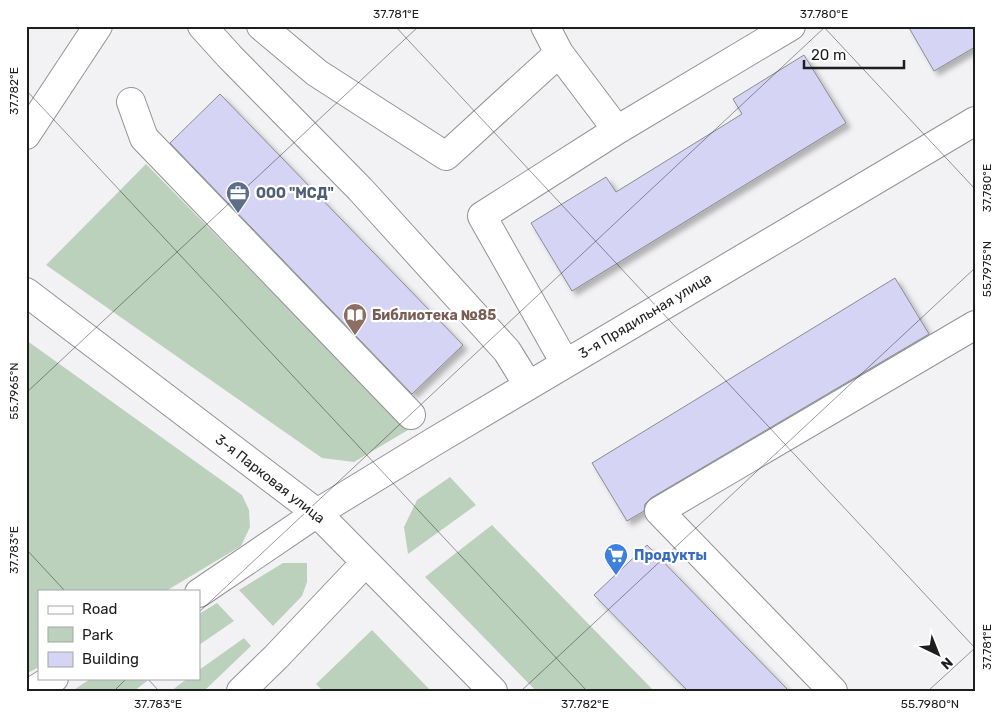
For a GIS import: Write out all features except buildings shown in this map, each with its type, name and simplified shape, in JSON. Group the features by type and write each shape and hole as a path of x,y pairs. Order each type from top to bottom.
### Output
{"street":[{"path":"26,135 98,26"},
{"path":"202,26 360,189 507,350 528,385"},
{"path":"230,57 254,26"},
{"path":"261,26 317,73 446,156 559,53"},
{"path":"545,26 559,53 617,130"},
{"path":"565,363 482,216 617,130 791,26"},
{"path":"131,102 144,138 411,415"},
{"name":"3-я Прядильная улица","path":"200,592 317,513 528,385 975,121"},
{"name":"3-я Парковая улица","path":"26,292 317,513 365,564 492,691"},
{"path":"833,691 658,511 975,325"},
{"path":"241,691 365,564"},
{"path":"33,691 51,680"}],"green space":[{"path":"146,164 408,430 354,462 322,458 46,265"},
{"path":"26,340 242,495 249,510 250,527 241,546 168,590 38,590 38,668 26,674"},
{"path":"450,477 476,505 408,554 404,527 417,500"},
{"path":"492,525 654,691 536,691 425,577"},
{"path":"283,563 307,563 307,582 302,596 273,626 239,590"},
{"path":"217,603 234,621 200,644 200,613"},
{"path":"372,630 431,691 323,691 316,684"},
{"path":"244,638 251,646 204,691 171,691 185,680 200,680 200,669"},
{"path":"89,680 148,680 134,691 72,691"}],"place":[{"name":"ООО \"МСД\"","path":"238,214"},
{"name":"Библиотека №85","path":"355,336"},
{"name":"Продукты","path":"616,576"}]}
